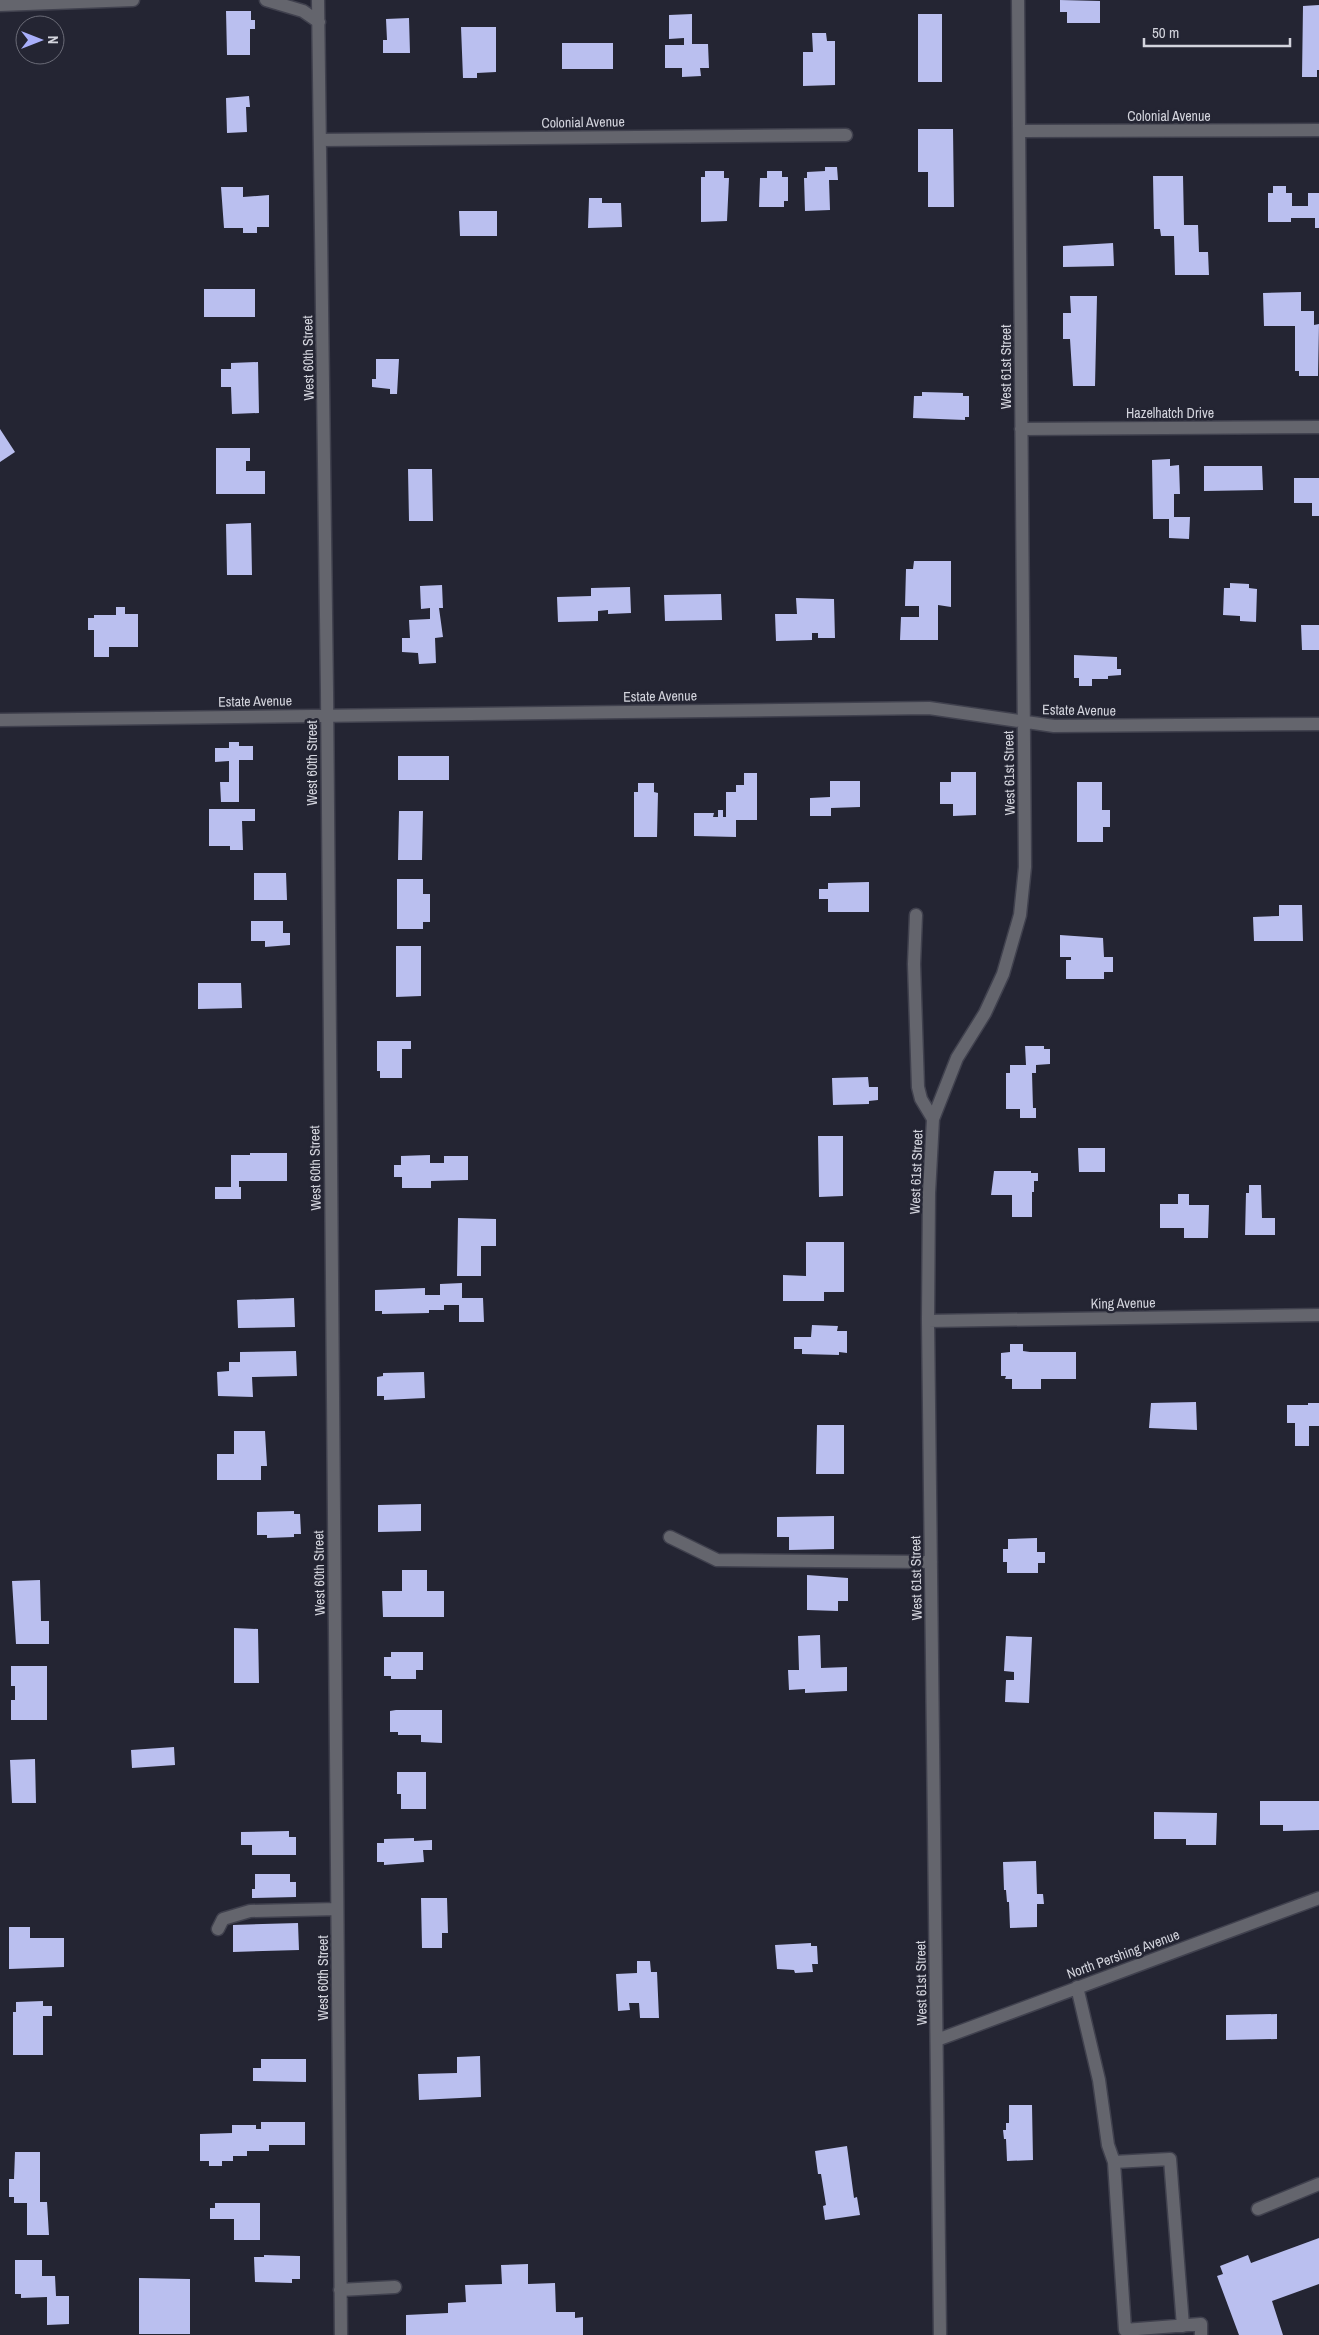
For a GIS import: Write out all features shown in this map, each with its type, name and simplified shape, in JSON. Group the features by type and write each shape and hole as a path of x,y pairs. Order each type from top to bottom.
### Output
{"street":[{"path":"0,5 132,0"},
{"path":"266,0 303,11 319,22"},
{"name":"West 60th Street","path":"318,0 327,715 341,2335"},
{"name":"West 61st Street","path":"940,2335 928,1320 929,1193 933,1119 957,1058 975,1032 996,992 1017,931 1025,867 1018,0"},
{"name":"Colonial Avenue","path":"1020,131 1319,130"},
{"name":"Colonial Avenue","path":"320,140 846,135"},
{"name":"Hazelhatch Drive","path":"1021,429 1319,427"},
{"name":"Estate Avenue","path":"0,720 929,708 1064,726 1319,724"},
{"path":"916,914 914,964 918,1086 921,1099 933,1119"},
{"name":"King Avenue","path":"928,1320 1319,1315"},
{"path":"670,1538 717,1560 931,1562"},
{"name":"North Pershing Avenue","path":"937,2040 1319,1898"},
{"path":"218,1929 223,1919 250,1911 337,1909"},
{"path":"1077,1987 1090,2037 1108,2145 1114,2162 1125,2330 1200,2324 1201,2335"},
{"path":"1114,2162 1170,2159 1183,2326"},
{"path":"1258,2209 1319,2184"},
{"path":"340,2290 395,2287"}],"building":[{"path":"1060,0 1100,1 1100,23 1067,23 1067,12 1060,12"},
{"path":"1319,5 1319,70 1317,70 1317,77 1302,77 1303,6"},
{"path":"226,11 251,11 251,20 255,20 255,29 250,29 250,55 227,55"},
{"path":"692,14 692,44 708,44 709,68 700,68 701,76 682,77 682,68 665,68 665,45 684,45 684,38 669,39 669,15"},
{"path":"918,14 942,14 942,82 918,82"},
{"path":"409,18 410,53 383,53 383,40 387,40 386,19"},
{"path":"461,27 496,27 496,72 477,73 477,78 463,78"},
{"path":"812,33 826,33 827,41 835,41 835,85 803,86 803,52 813,52"},
{"path":"562,43 613,43 613,69 562,69"},
{"path":"249,96 250,107 246,107 247,132 227,133 226,98"},
{"path":"918,129 953,129 954,207 928,207 928,172 918,172"},
{"path":"825,167 837,167 838,180 829,180 830,210 805,211 804,178 807,178 807,172 825,171"},
{"path":"705,171 724,171 724,178 729,178 727,221 701,222 701,177 705,177"},
{"path":"767,171 782,171 782,177 788,177 788,201 784,201 784,207 759,207 760,178 767,178"},
{"path":"1153,176 1183,176 1184,225 1198,225 1199,252 1208,252 1209,275 1175,275 1174,236 1161,236 1160,229 1154,229"},
{"path":"1273,186 1286,186 1286,193 1292,193 1292,206 1308,206 1308,193 1319,193 1319,228 1315,228 1315,218 1291,218 1291,222 1268,222 1268,193 1273,193"},
{"path":"221,187 243,187 243,197 269,195 269,227 257,227 257,233 243,233 243,228 224,228"},
{"path":"589,198 602,198 602,203 621,203 622,227 588,228"},
{"path":"459,211 497,211 497,236 460,236"},
{"path":"1113,243 1114,266 1063,267 1063,246"},
{"path":"204,289 255,289 255,317 204,317"},
{"path":"1301,292 1301,311 1314,311 1314,325 1319,324 1318,376 1299,376 1299,371 1295,371 1295,326 1264,326 1263,293"},
{"path":"1070,296 1097,296 1095,386 1073,386 1070,339 1063,339 1063,313 1071,313"},
{"path":"376,359 399,359 397,394 390,394 390,389 372,387 372,379 376,379"},
{"path":"258,362 259,413 232,414 231,387 221,387 221,369 231,369 231,363"},
{"path":"922,392 963,393 963,396 969,396 969,417 965,417 965,420 913,418 914,396 922,396"},
{"path":"0,429 15,452 0,462"},
{"path":"216,448 250,448 250,461 246,461 246,471 265,471 265,494 216,494"},
{"path":"1170,459 1170,466 1179,465 1180,494 1174,494 1174,517 1190,517 1189,539 1169,538 1169,519 1153,519 1152,460"},
{"path":"1204,466 1262,466 1263,490 1204,491"},
{"path":"408,469 432,469 433,521 409,521"},
{"path":"1294,478 1319,478 1319,516 1312,516 1312,503 1294,503"},
{"path":"251,523 252,575 227,575 226,524"},
{"path":"914,561 951,561 951,607 938,605 938,640 900,640 901,617 919,617 919,606 905,606 906,569 913,569"},
{"path":"1230,583 1249,584 1249,588 1257,589 1256,622 1240,621 1240,616 1223,615 1224,588 1230,588"},
{"path":"442,585 443,608 439,608 443,637 435,638 436,663 419,664 418,653 402,652 402,638 410,638 409,620 430,619 430,608 421,609 420,586"},
{"path":"630,587 631,613 608,614 608,610 598,611 598,621 558,622 557,597 591,596 591,588"},
{"path":"721,594 722,620 665,621 664,595"},
{"path":"796,598 834,599 835,638 818,638 818,633 812,633 812,640 776,641 775,614 797,614"},
{"path":"116,607 125,607 125,614 138,614 138,647 109,647 109,657 94,657 94,630 88,630 88,618 94,618 94,615 116,615"},
{"path":"1301,625 1319,625 1319,650 1302,650"},
{"path":"1074,655 1117,657 1117,669 1121,669 1121,675 1108,676 1108,679 1092,679 1092,686 1079,686 1079,678 1074,678"},
{"path":"229,742 239,742 239,746 253,746 253,760 239,760 239,802 221,802 220,782 229,782 229,761 215,762 215,748 229,748"},
{"path":"398,756 449,756 449,780 398,780"},
{"path":"951,772 976,772 976,815 953,816 953,804 940,804 940,782 951,782"},
{"path":"744,773 757,773 757,820 736,820 736,837 694,836 694,813 714,813 713,817 718,817 718,810 723,810 723,817 726,817 726,792 736,792 736,785 744,785"},
{"path":"830,781 860,781 860,807 831,808 831,816 810,816 810,798 830,797"},
{"path":"1077,782 1102,782 1102,810 1110,810 1110,827 1103,827 1103,842 1077,842"},
{"path":"638,783 654,783 654,792 658,793 657,837 634,837 634,792 638,792"},
{"path":"209,809 255,809 255,821 242,821 243,850 230,850 230,846 209,846"},
{"path":"399,811 423,811 422,860 398,860"},
{"path":"254,873 286,873 287,900 254,900"},
{"path":"397,879 423,879 423,894 430,894 430,922 423,922 423,929 397,929"},
{"path":"869,882 869,912 828,912 828,899 819,899 819,889 828,889 828,883"},
{"path":"1279,905 1302,905 1303,941 1254,941 1253,917 1279,916"},
{"path":"251,921 283,921 283,933 290,933 290,945 265,947 265,941 251,941"},
{"path":"1060,935 1103,938 1104,957 1113,957 1113,972 1104,972 1104,979 1066,979 1066,960 1071,960 1071,957 1060,957"},
{"path":"396,946 421,946 421,996 396,997"},
{"path":"198,983 241,983 242,1008 198,1009"},
{"path":"377,1041 411,1041 411,1049 402,1049 402,1078 380,1078 380,1071 377,1071"},
{"path":"1025,1046 1044,1046 1044,1049 1050,1049 1050,1064 1036,1065 1036,1073 1032,1073 1033,1108 1036,1108 1036,1118 1020,1118 1020,1109 1006,1109 1006,1073 1010,1073 1010,1065 1026,1065"},
{"path":"868,1077 869,1087 878,1087 878,1100 869,1101 869,1104 833,1105 832,1078"},
{"path":"818,1136 843,1136 843,1196 819,1197"},
{"path":"1078,1148 1105,1148 1105,1172 1079,1172"},
{"path":"250,1153 287,1153 287,1181 239,1181 241,1199 215,1199 215,1187 231,1187 231,1155 250,1155"},
{"path":"430,1155 430,1163 444,1163 444,1156 468,1156 468,1180 431,1181 431,1188 402,1188 402,1177 394,1177 394,1165 401,1165 401,1156"},
{"path":"994,1171 1031,1171 1031,1173 1038,1173 1038,1181 1034,1181 1034,1192 1032,1192 1032,1217 1012,1217 1012,1195 991,1195"},
{"path":"1249,1185 1261,1185 1262,1218 1275,1218 1275,1235 1245,1235 1246,1193 1249,1193"},
{"path":"1178,1194 1189,1194 1189,1205 1209,1205 1208,1238 1184,1238 1184,1228 1160,1228 1160,1204 1178,1204"},
{"path":"458,1218 496,1219 496,1246 481,1246 481,1276 457,1276"},
{"path":"806,1242 844,1242 844,1292 824,1292 824,1301 783,1301 783,1275 806,1276"},
{"path":"462,1283 462,1298 483,1298 484,1322 459,1322 459,1305 444,1305 444,1310 429,1310 429,1313 382,1314 382,1311 375,1311 375,1290 425,1288 425,1295 440,1295 440,1284"},
{"path":"294,1298 295,1327 238,1328 237,1300"},
{"path":"812,1325 838,1326 837,1331 847,1331 847,1353 839,1352 839,1355 802,1354 802,1349 794,1349 794,1337 811,1337"},
{"path":"1010,1344 1023,1344 1023,1351 1030,1352 1076,1352 1076,1379 1041,1379 1041,1389 1012,1389 1012,1379 1005,1379 1006,1376 1001,1376 1001,1353 1010,1352"},
{"path":"296,1351 297,1376 252,1377 253,1397 218,1396 217,1372 229,1371 229,1362 240,1362 240,1352"},
{"path":"424,1372 425,1398 384,1400 384,1396 377,1396 377,1377 383,1376 383,1373"},
{"path":"1196,1402 1197,1430 1149,1428 1151,1403"},
{"path":"1308,1403 1319,1403 1319,1426 1309,1426 1309,1446 1295,1446 1295,1423 1287,1423 1287,1405 1308,1405"},
{"path":"817,1425 844,1425 844,1474 816,1474"},
{"path":"234,1431 265,1431 267,1466 261,1466 261,1480 217,1480 217,1454 234,1454"},
{"path":"421,1504 421,1531 378,1532 378,1505"},
{"path":"294,1511 294,1514 300,1514 301,1534 294,1534 294,1537 267,1538 267,1535 257,1535 257,1512"},
{"path":"834,1516 834,1549 789,1550 789,1537 777,1537 777,1517"},
{"path":"1037,1538 1037,1552 1045,1552 1045,1563 1038,1563 1038,1573 1007,1573 1007,1562 1003,1562 1003,1549 1008,1549 1008,1539"},
{"path":"402,1570 427,1570 427,1591 444,1591 444,1617 383,1617 382,1591 402,1591"},
{"path":"807,1575 848,1578 848,1601 838,1601 838,1611 807,1610"},
{"path":"40,1580 41,1621 49,1621 49,1644 16,1644 12,1581"},
{"path":"234,1628 258,1629 259,1683 234,1683"},
{"path":"820,1635 821,1668 847,1667 847,1691 805,1693 805,1689 789,1690 788,1670 799,1670 798,1636"},
{"path":"1006,1636 1032,1637 1029,1703 1005,1702 1006,1680 1014,1680 1014,1672 1004,1671"},
{"path":"391,1652 423,1652 423,1670 416,1670 416,1679 391,1679 391,1676 384,1676 384,1657 391,1657"},
{"path":"11,1666 47,1666 47,1720 11,1720 11,1700 15,1700 15,1686 11,1686"},
{"path":"442,1710 442,1743 421,1742 421,1735 398,1735 398,1732 390,1732 390,1711"},
{"path":"174,1747 175,1765 132,1768 131,1750"},
{"path":"35,1759 36,1803 12,1803 10,1760"},
{"path":"397,1772 426,1772 426,1809 401,1809 401,1794 397,1794"},
{"path":"1260,1801 1319,1801 1319,1830 1283,1831 1283,1825 1260,1825"},
{"path":"1154,1812 1217,1813 1216,1845 1186,1845 1186,1839 1154,1839"},
{"path":"289,1831 289,1837 296,1837 296,1855 252,1855 252,1845 241,1845 241,1832"},
{"path":"414,1838 414,1841 432,1840 432,1850 423,1850 424,1862 384,1865 384,1862 377,1862 377,1843 384,1843 384,1839"},
{"path":"1036,1861 1037,1894 1043,1894 1044,1904 1037,1904 1037,1927 1010,1928 1009,1902 1007,1902 1006,1890 1004,1890 1003,1862"},
{"path":"255,1874 290,1874 290,1882 296,1882 296,1897 252,1898 252,1889 255,1889"},
{"path":"421,1898 447,1898 448,1933 442,1933 442,1948 422,1948"},
{"path":"298,1923 299,1950 233,1952 233,1925"},
{"path":"9,1927 30,1927 30,1938 64,1938 64,1967 9,1969"},
{"path":"811,1943 811,1946 817,1946 818,1964 812,1964 813,1972 795,1973 794,1970 777,1969 775,1945"},
{"path":"637,1961 650,1961 651,1972 657,1972 659,2018 640,2018 639,2003 629,2003 630,2010 618,2011 616,1974 637,1973"},
{"path":"43,2001 43,2006 52,2006 52,2016 43,2016 43,2055 13,2055 13,2012 16,2012 16,2002"},
{"path":"1277,2014 1277,2039 1226,2040 1226,2015"},
{"path":"480,2056 481,2097 419,2100 418,2074 457,2073 457,2057"},
{"path":"261,2059 306,2059 306,2082 253,2081 253,2068 261,2068"},
{"path":"1009,2105 1032,2105 1033,2160 1007,2161 1006,2139 1004,2139 1003,2130 1006,2130 1006,2123 1009,2123"},
{"path":"261,2122 305,2122 305,2145 269,2145 269,2151 247,2151 247,2156 233,2156 233,2161 222,2161 222,2166 209,2166 209,2161 200,2161 200,2134 232,2133 232,2125 256,2125 256,2129 261,2129"},
{"path":"847,2146 854,2198 857,2197 860,2215 825,2220 823,2206 826,2205 821,2174 818,2174 815,2151"},
{"path":"15,2152 40,2152 40,2202 47,2202 49,2235 27,2235 27,2203 14,2203 14,2197 9,2197 9,2179 14,2179"},
{"path":"215,2203 260,2203 260,2240 234,2240 234,2219 210,2219 210,2208 215,2208"},
{"path":"1319,2238 1319,2284 1272,2301 1283,2335 1239,2335 1217,2276 1223,2274 1220,2266 1248,2255 1251,2263"},
{"path":"264,2255 300,2256 300,2279 292,2279 292,2283 255,2282 254,2257 264,2257"},
{"path":"15,2260 42,2260 42,2276 55,2276 56,2296 69,2296 69,2324 47,2325 47,2297 21,2298 21,2294 15,2294"},
{"path":"528,2264 528,2284 555,2283 556,2312 575,2312 575,2318 583,2317 583,2335 406,2335 406,2315 448,2313 448,2303 466,2302 465,2285 502,2284 501,2265"},
{"path":"139,2278 190,2279 190,2334 139,2334"}]}
